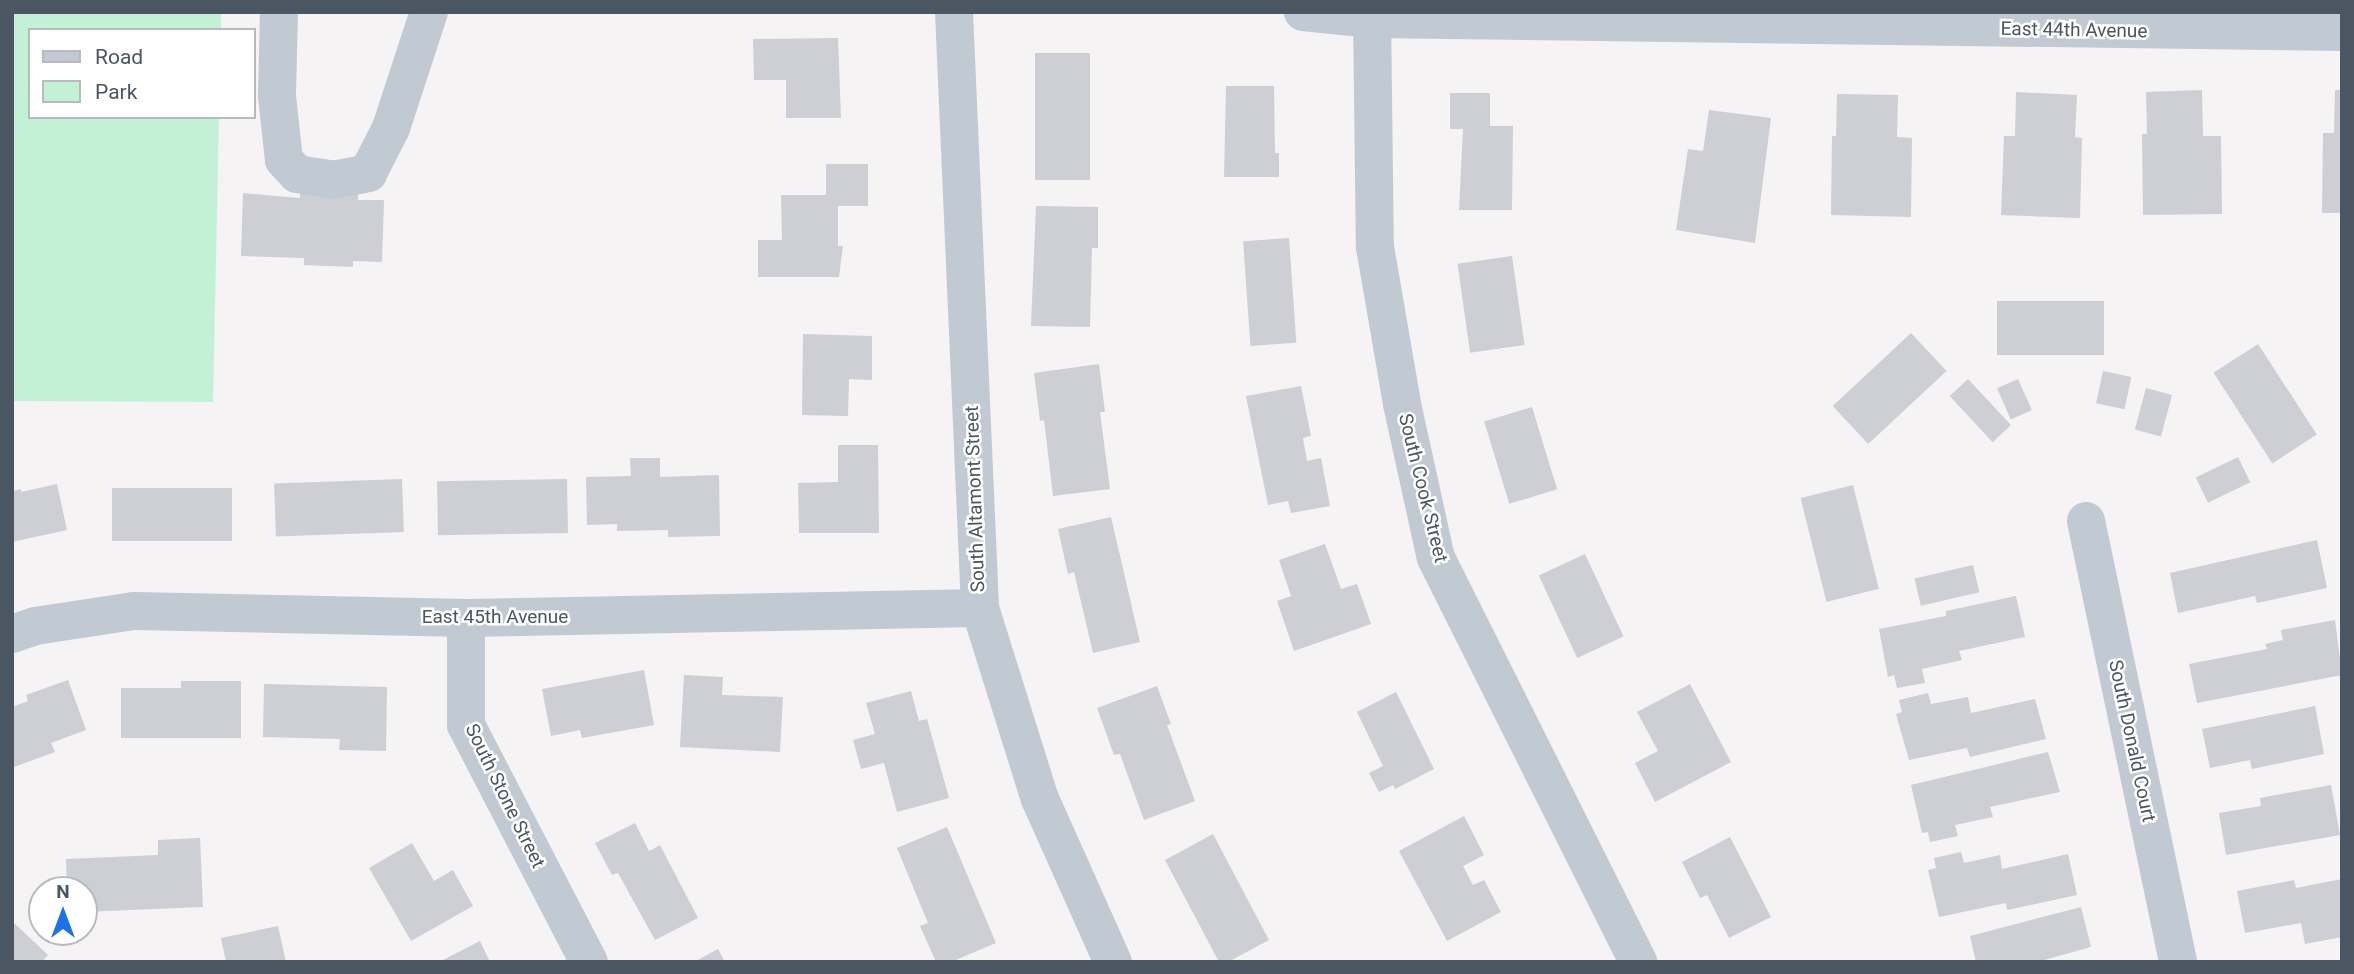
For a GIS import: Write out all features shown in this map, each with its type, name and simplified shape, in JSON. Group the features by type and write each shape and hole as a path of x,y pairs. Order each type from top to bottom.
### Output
{"street":[{"path":"279,12 277,96 284,160 297,174 333,180 368,173 391,128 429,12"},
{"name":"South Altamont Street","path":"954,12 980,608 1040,799 1113,962"},
{"name":"East 44th Avenue","path":"1303,12 1372,16 1798,20 2342,32"},
{"name":"South Cook Street","path":"1372,16 1375,247 1402,404 1436,558 1639,962"},
{"name":"South Donald Court","path":"2086,521 2178,962"},
{"name":"East 45th Avenue","path":"12,634 35,626 134,611 466,618 980,608"},
{"name":"South Stone Street","path":"466,618 466,725 589,962"}],"green space":[{"path":"12,12 221,12 221,28 28,28 28,119 219,119 213,402 12,401"}],"building":[{"path":"838,38 841,118 786,118 786,80 754,80 753,39"},
{"path":"1035,53 1090,53 1090,180 1035,180"},
{"path":"1226,86 1274,86 1275,153 1279,153 1279,177 1224,177"},
{"path":"2202,90 2203,136 2221,136 2222,214 2143,215 2142,134 2147,134 2146,92"},
{"path":"2335,90 2342,90 2342,213 2322,213 2323,133 2334,133"},
{"path":"2016,92 2077,95 2075,137 2082,138 2080,218 2001,215 2004,136 2015,136"},
{"path":"1450,93 1490,93 1490,126 1513,126 1512,210 1459,210 1463,129 1450,129"},
{"path":"1837,94 1898,95 1897,137 1912,138 1911,217 1831,215 1832,136 1836,136"},
{"path":"1709,110 1771,118 1755,243 1676,230 1688,149 1703,151"},
{"path":"826,164 868,164 868,206 838,206 838,246 843,246 839,277 758,277 758,240 782,240 781,195 826,195"},
{"path":"300,189 358,192 358,200 384,200 382,262 353,261 353,267 304,265 304,258 241,256 243,193 300,198"},
{"path":"1036,206 1098,207 1098,248 1092,248 1090,327 1031,326"},
{"path":"1289,238 1296,343 1250,346 1243,241"},
{"path":"1512,256 1525,345 1470,353 1458,264"},
{"path":"1997,301 2104,301 2104,355 1997,355"},
{"path":"1911,333 1946,371 1868,444 1833,406"},
{"path":"803,334 872,336 872,380 849,379 848,416 802,415"},
{"path":"2258,344 2317,435 2272,463 2214,373"},
{"path":"1099,364 1105,412 1100,412 1110,489 1053,496 1044,420 1040,421 1034,373"},
{"path":"2103,371 2131,377 2125,409 2096,403"},
{"path":"1968,379 2011,425 1993,442 1950,396"},
{"path":"2018,379 2032,410 2011,419 1997,388"},
{"path":"1301,386 1311,436 1303,438 1307,461 1321,458 1330,506 1291,513 1288,501 1268,505 1246,396"},
{"path":"2146,388 2172,395 2161,437 2135,430"},
{"path":"1532,407 1557,489 1509,504 1484,422"},
{"path":"838,445 878,445 879,533 799,533 798,483 838,482"},
{"path":"2238,457 2250,482 2208,503 2196,478"},
{"path":"630,458 660,458 660,477 719,475 720,536 668,537 668,530 617,531 617,524 587,525 586,477 631,476"},
{"path":"402,479 404,532 276,536 274,483"},
{"path":"567,479 568,533 438,535 437,481"},
{"path":"57,484 67,530 12,542 12,491 21,489 21,492"},
{"path":"1853,485 1879,589 1826,602 1801,498"},
{"path":"112,488 232,488 232,541 112,541"},
{"path":"1111,517 1140,642 1093,653 1074,572 1068,574 1058,529"},
{"path":"2317,540 2327,588 2257,603 2255,596 2178,613 2170,573"},
{"path":"1325,544 1341,589 1357,584 1371,624 1294,651 1277,601 1291,596 1279,560"},
{"path":"1585,554 1623,636 1577,658 1539,576"},
{"path":"1973,565 1979,592 1921,606 1915,578"},
{"path":"2016,596 2025,637 1959,651 1962,660 1922,669 1925,683 1897,688 1894,675 1888,677 1879,629 1946,616 1946,611"},
{"path":"2335,620 2342,675 2197,703 2189,664 2267,649 2265,644 2283,640 2281,630"},
{"path":"644,670 654,725 582,738 580,730 551,736 542,689"},
{"path":"684,675 723,677 722,695 783,697 780,752 680,747"},
{"path":"68,680 86,730 51,743 55,752 14,767 12,707 28,701 26,695"},
{"path":"181,681 241,681 241,738 121,738 121,688 181,688"},
{"path":"264,684 387,687 386,751 339,750 340,739 263,737"},
{"path":"1690,684 1731,762 1655,802 1635,763 1658,751 1637,712"},
{"path":"1157,686 1171,724 1167,725 1195,801 1144,820 1120,754 1114,755 1097,708"},
{"path":"911,691 919,721 927,719 949,798 897,812 884,763 861,769 853,740 875,734 866,703"},
{"path":"1396,692 1434,769 1395,789 1393,785 1379,792 1369,773 1383,766 1357,712"},
{"path":"1928,693 1931,704 1968,697 1971,713 2035,699 2046,739 1970,757 1967,748 1909,760 1896,714 1902,712 1899,700"},
{"path":"2315,706 2324,754 2252,769 2250,760 2210,768 2202,729"},
{"path":"2048,752 2060,792 1990,807 1993,817 1955,825 1958,836 1930,842 1928,832 1922,833 1911,785"},
{"path":"2331,785 2340,835 2226,855 2219,813 2261,806 2260,798"},
{"path":"1464,816 1484,855 1463,866 1473,885 1484,880 1501,912 1447,941 1399,851"},
{"path":"635,823 649,851 660,845 698,918 655,940 618,873 612,875 595,843"},
{"path":"947,827 996,943 951,962 936,962 920,926 928,923 897,848"},
{"path":"1213,834 1269,940 1228,962 1219,962 1165,860"},
{"path":"1730,837 1771,917 1729,938 1707,895 1700,898 1682,862"},
{"path":"200,838 203,907 98,911 98,876 67,876 66,859 158,855 158,840"},
{"path":"412,843 434,881 453,870 473,906 411,941 369,868"},
{"path":"1961,852 1964,863 2000,855 2002,869 2068,854 2077,895 2007,910 2006,903 1939,917 1928,870 1936,868 1934,858"},
{"path":"2342,879 2342,937 2305,944 2301,923 2245,933 2237,891 2294,880 2296,888"},
{"path":"2081,907 2091,947 2037,962 1976,962 1970,936"},
{"path":"12,921 28,936 28,946 38,946 48,955 42,962 12,962"},
{"path":"278,926 286,962 226,962 221,938"},
{"path":"480,941 490,962 439,962"},
{"path":"718,949 725,962 694,962"}]}
